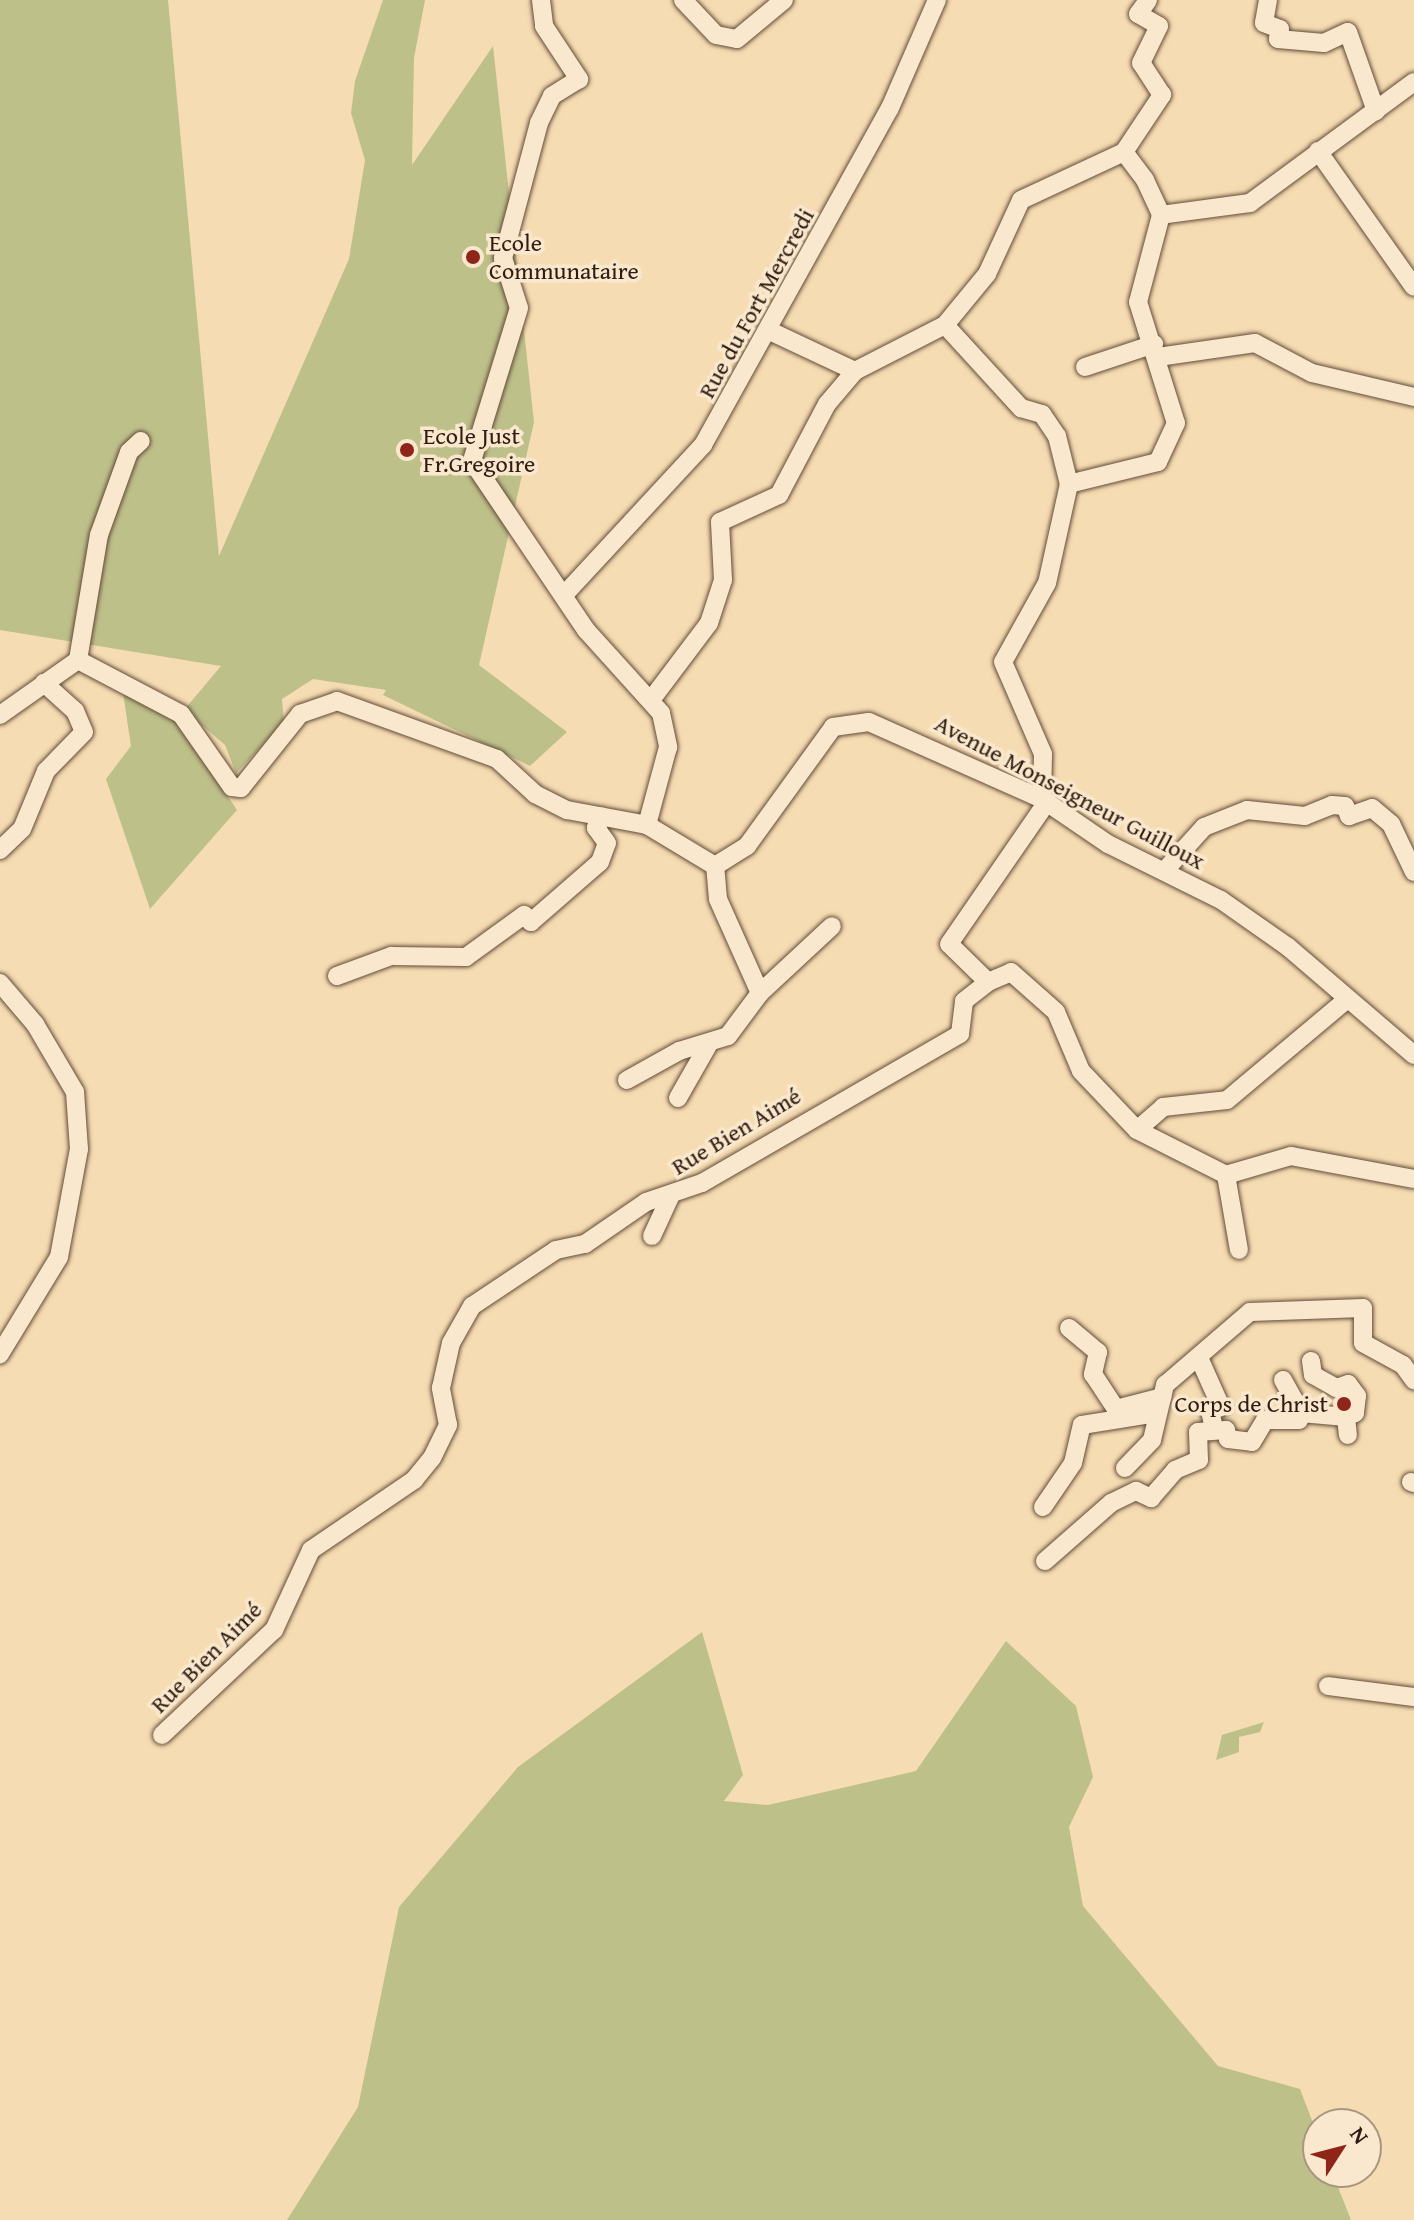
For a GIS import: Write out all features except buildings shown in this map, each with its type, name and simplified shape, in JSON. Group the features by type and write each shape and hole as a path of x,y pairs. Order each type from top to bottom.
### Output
{"street":[{"path":"541,0 544,26 579,79 552,96 539,123 503,258 519,308 472,461 564,595 651,700 668,747 647,825"},
{"path":"683,0 716,35 737,39 784,0"},
{"name":"Rue du Fort Mercredi","path":"564,595 703,445 772,332 890,108 937,0"},
{"path":"651,700 709,623 723,580 720,522 779,495 827,404 855,371 945,325 987,274 1021,200 1124,152 1162,95 1141,63 1159,26 1138,14 1148,0"},
{"path":"1268,0 1264,23 1280,29 1278,39 1324,43 1348,32 1376,111"},
{"path":"1161,215 1250,203 1414,82"},
{"path":"1318,151 1414,287"},
{"path":"1069,484 1158,462 1172,443 1171,391 1138,302 1161,215 1124,152"},
{"path":"945,325 1021,408 1042,414 1057,436 1069,484 1047,583 1003,662 1043,754 1045,801 949,944 988,982 1011,972 1056,1012 1081,1071 1137,1130 1226,1175 1291,1156 1414,1179"},
{"path":"772,332 855,371"},
{"path":"1085,367 1156,350 1255,343 1312,373 1414,397"},
{"path":"0,715 78,660 99,535 129,452 141,441"},
{"path":"78,660 181,714 232,787 248,783 300,714 337,701 497,759 535,794 567,810 647,825 715,866 718,899 760,993"},
{"path":"0,850 22,829 46,771 84,732 75,711 44,683"},
{"name":"Avenue Monseigneur Guilloux","path":"715,866 747,846 833,727 869,722 914,737 1045,801 1108,844 1167,868 1288,947 1346,1000 1414,1055"},
{"path":"1167,868 1204,827 1247,810 1305,816 1332,805 1345,806 1349,816 1372,808 1391,824 1414,872"},
{"path":"337,976 391,956 466,957 524,915 531,922 600,862 607,843 596,828 602,816"},
{"path":"627,1080 728,1036 760,993 832,926"},
{"name":"Rue Bien Aimé","path":"162,1735 274,1630 311,1550 414,1480 432,1458 448,1425 441,1388 451,1343 472,1306 556,1250 585,1244 646,1202 670,1197 960,1034 964,1001 988,982"},
{"path":"0,983 35,1024 75,1092 79,1149 59,1257 20,1310 0,1354"},
{"path":"1137,1130 1163,1107 1227,1100 1346,1000"},
{"path":"678,1098 710,1042"},
{"path":"1226,1175 1239,1250"},
{"path":"652,1236 670,1197"},
{"path":"1125,1468 1152,1440 1165,1385 1200,1360 1250,1312 1351,1305 1366,1312 1363,1343 1403,1365 1414,1380"},
{"path":"1069,1328 1098,1352 1093,1374 1116,1409 1160,1405"},
{"path":"1200,1360 1221,1407 1210,1411 1214,1429"},
{"path":"1301,1413 1347,1426 1355,1413 1357,1396 1348,1384 1336,1388 1313,1375 1311,1361"},
{"path":"1045,1561 1111,1503 1136,1491 1151,1498 1175,1470 1199,1460 1198,1432 1226,1430 1228,1439 1252,1442 1265,1420 1299,1420 1301,1413 1283,1380"},
{"path":"1043,1507 1073,1463 1073,1441 1082,1425 1160,1405"},
{"path":"1328,1686 1414,1697"}],"green space":[{"path":"0,0 168,0 219,556 349,259 365,160 351,113 355,81 383,0 425,0 414,58 412,165 493,46 534,422 479,665 567,732 530,766 383,695 386,690 313,679 282,699 284,723 236,773 225,745 184,710 221,666 0,630"},
{"path":"123,693 176,717 237,810 150,909 106,779 131,746"},
{"path":"702,1632 743,1775 724,1801 768,1805 916,1771 1006,1641 1076,1706 1093,1777 1069,1827 1083,1906 1218,2066 1300,2089 1307,2108 1302,2108 1302,2188 1338,2188 1351,2220 287,2220 358,2107 399,1907 518,1767"},
{"path":"1264,1722 1260,1732 1239,1737 1239,1752 1216,1760 1222,1735"}],"place":[{"name":"Ecole Communataire","path":"473,257"},
{"name":"Ecole Just Fr.Gregoire","path":"407,450"},
{"name":"Corps de Christ","path":"1344,1404"}]}
